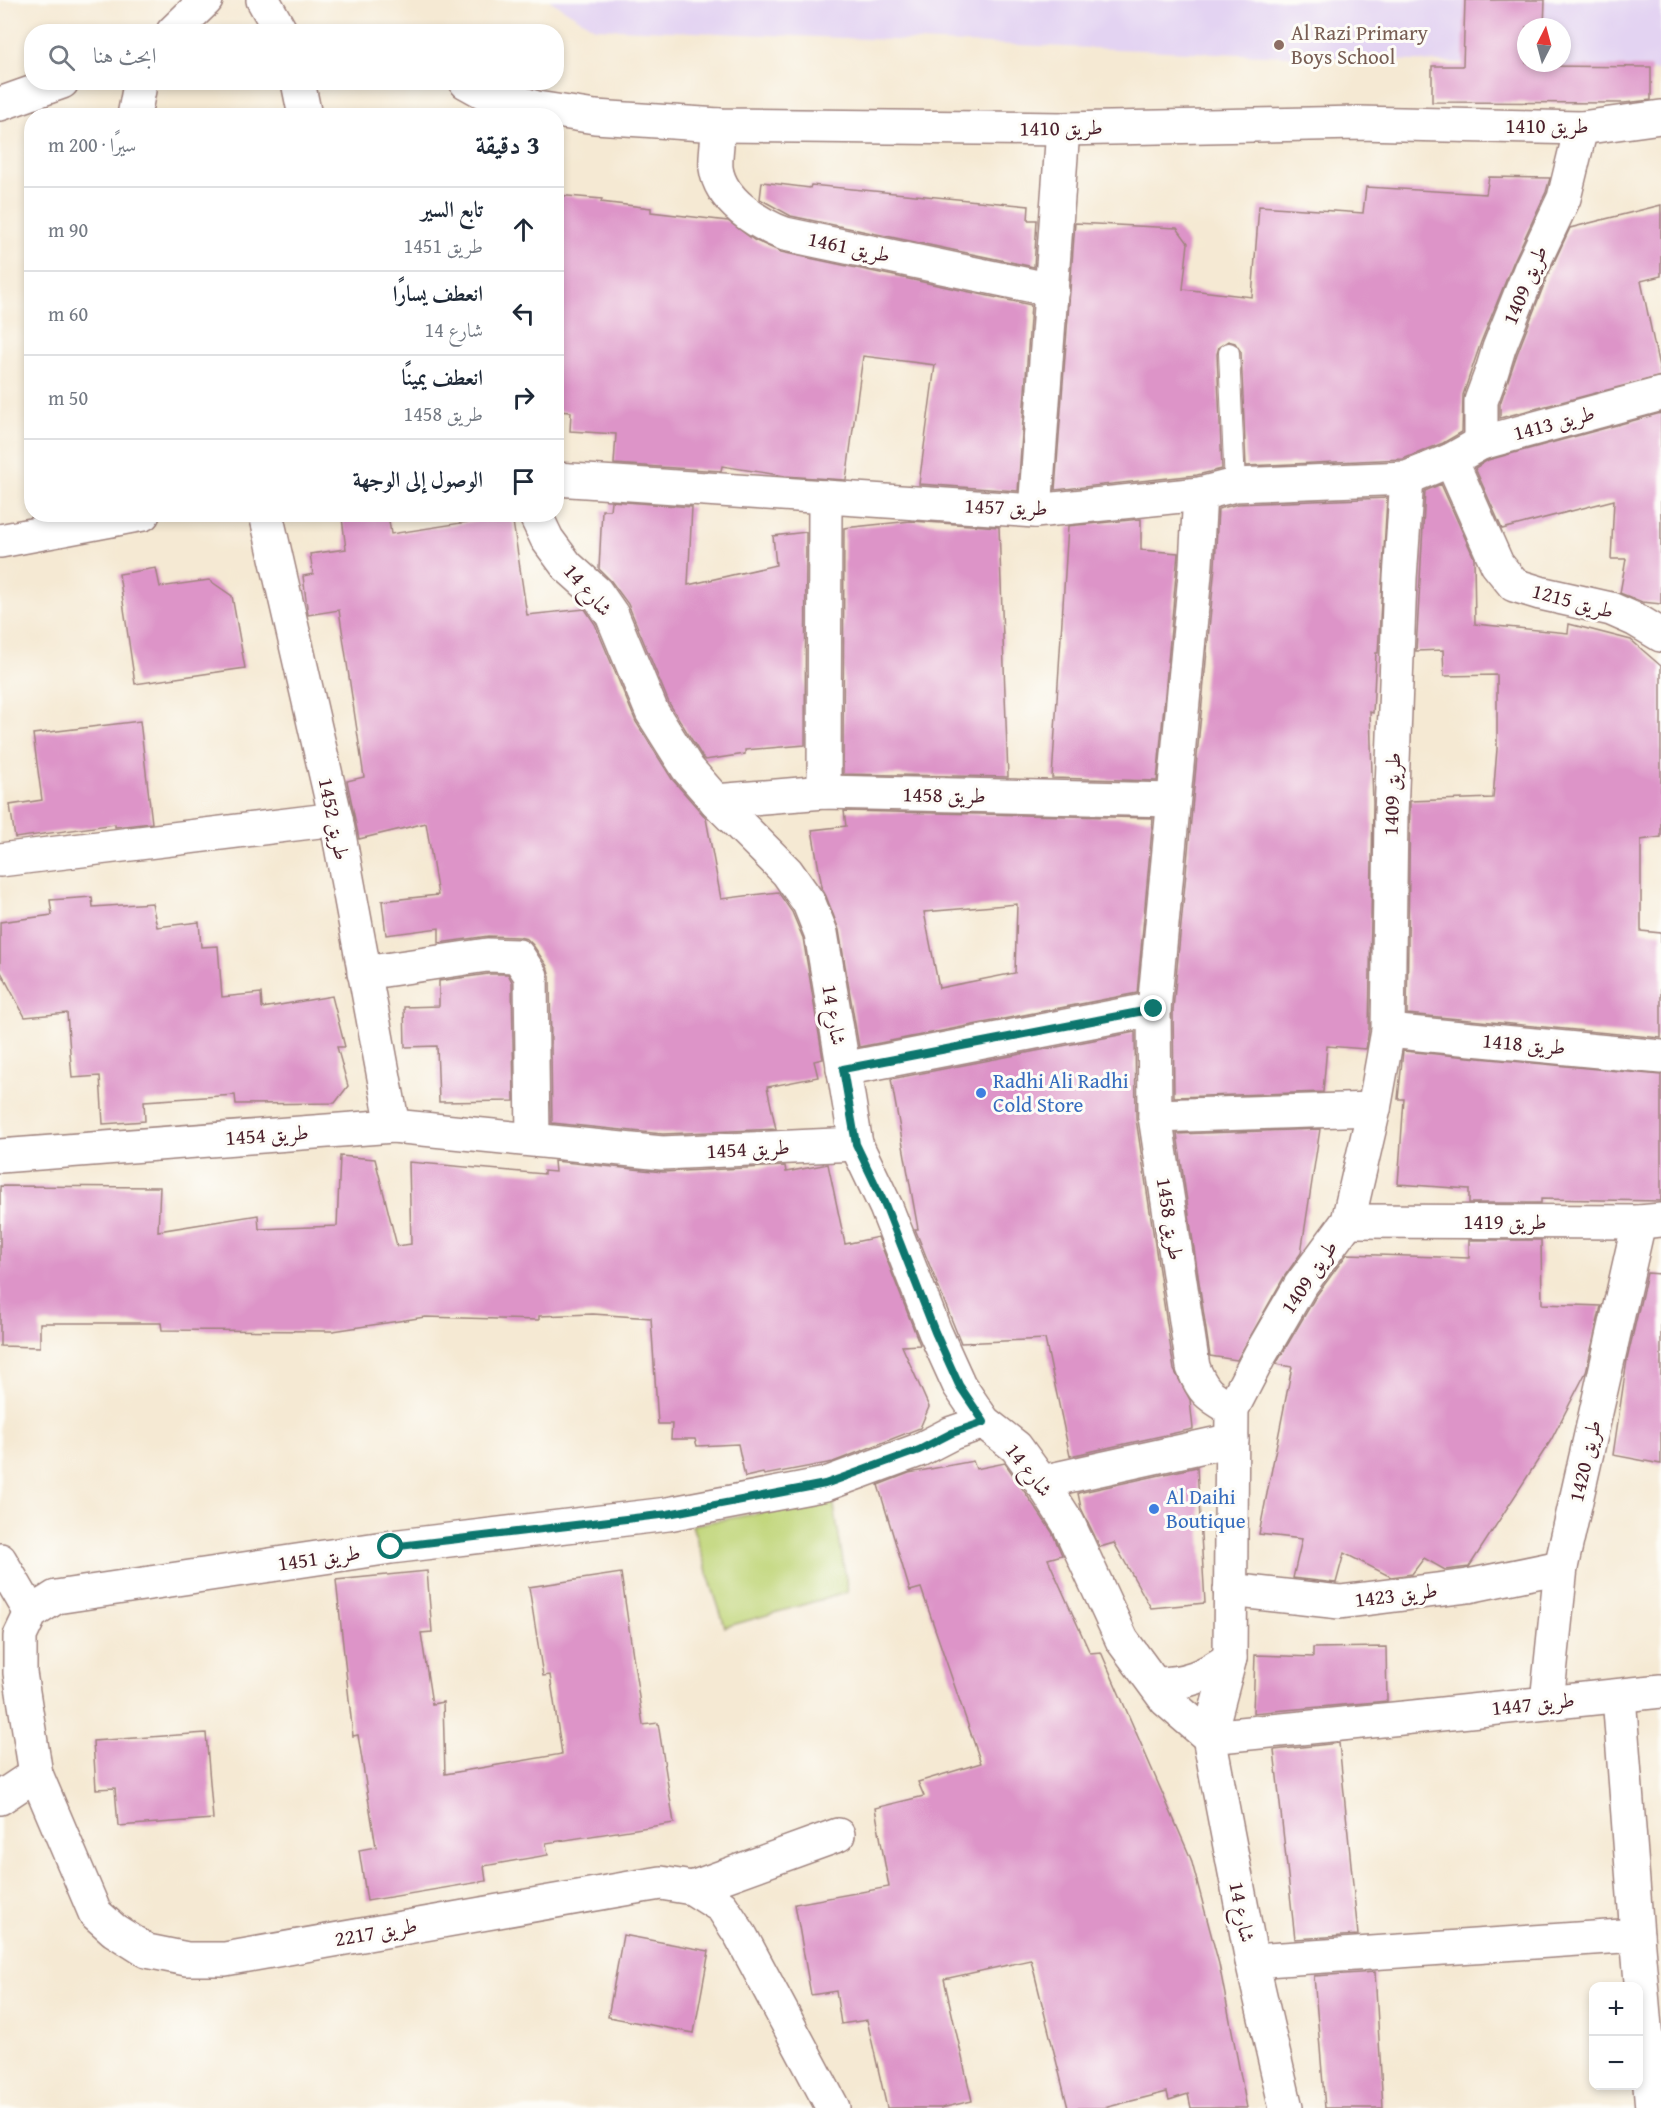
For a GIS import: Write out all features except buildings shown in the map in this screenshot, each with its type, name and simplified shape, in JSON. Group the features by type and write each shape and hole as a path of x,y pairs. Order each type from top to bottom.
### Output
{"street":[{"path":"181,24 206,0"},
{"path":"263,0 276,24"},
{"path":"0,104 39,90"},
{"path":"136,108 139,90"},
{"path":"300,90 303,108"},
{"name":"طريق 1410","path":"477,97 537,108"},
{"name":"طريق 1410","path":"564,112 595,117 720,125 1063,129 1358,123 1581,129 1661,117"},
{"name":"طريق 1461","path":"720,125 716,169 723,189 748,215 766,226 786,234 1052,290"},
{"path":"1035,511 1063,129"},
{"name":"طريق 1409","path":"1481,443 1480,400 1530,270 1564,198 1581,129"},
{"name":"طريق 1413","path":"1451,460 1481,443 1661,394"},
{"name":"طريق 1457","path":"564,479 1035,511 1200,494 1235,485 1407,478 1451,460"},
{"name":"طريق 1215","path":"1451,460 1497,564 1514,585 1611,609 1661,635"},
{"name":"طريق 1409","path":"1209,1737 1230,1658 1232,1425 1260,1355 1300,1286 1348,1221 1374,1109 1388,1031 1391,815 1400,579 1407,478"},
{"name":"طريق 1458","path":"1200,494 1196,564 1154,1009 1155,1116 1193,1368 1200,1385 1232,1425"},
{"path":"824,792 825,497"},
{"path":"0,541 101,522"},
{"name":"طريق 1452","path":"268,522 336,819 393,1126"},
{"name":"شارع 14","path":"539,522 547,539 567,566 596,592 612,615 652,712 688,769 716,801 787,872 809,903 821,933 856,1144 886,1207 954,1374 984,1422 1016,1446 1068,1523 1122,1640 1167,1700 1209,1737 1252,1961 1286,2108"},
{"name":"طريق 1458","path":"716,801 824,792 1173,800"},
{"path":"0,860 336,819"},
{"path":"364,973 488,955 518,956 531,976 533,1139"},
{"path":"843,1069 1154,1009"},
{"name":"طريق 1418","path":"1388,1031 1661,1057"},
{"path":"1155,1116 1374,1109"},
{"name":"طريق 1454","path":"0,1156 393,1126 662,1153 856,1144"},
{"name":"طريق 1419","path":"1348,1221 1650,1221"},
{"name":"طريق 1420","path":"1546,1702 1561,1568 1650,1221"},
{"name":"طريق 1451","path":"25,1625 56,1597 391,1547 668,1514 825,1484 919,1450 952,1433 984,1422"},
{"path":"1041,1482 1232,1425"},
{"path":"0,1560 25,1625"},
{"name":"طريق 1423","path":"1230,1590 1340,1602 1468,1586 1561,1568"},
{"name":"طريق 2217","path":"25,1625 20,1673 36,1774 95,1913 147,1951 187,1959 225,1959 662,1883 692,1888 722,1907 741,1935 833,2108"},
{"path":"1155,1684 1175,1684 1195,1679 1214,1671 1230,1658"},
{"path":"1652,2108 1619,1696 1661,1691"},
{"name":"طريق 1447","path":"1209,1737 1619,1696"},
{"path":"0,1798 36,1774"},
{"path":"692,1888 838,1835"},
{"path":"1252,1961 1637,1935"}],"lane":[{"path":"1229,353 1235,485"}],"shaded area":[{"name":"Al Razi Primary Boys School","path":"549,0 1661,0 1661,71 1571,67 1571,18 1517,18 1517,65 595,28"}],"green space":[{"path":"833,1500 848,1592 725,1627 692,1525"}],"place":[{"name":"Al Razi Primary Boys School","path":"1279,45"},
{"name":"Radhi Ali Radhi Cold Store","path":"981,1093"},
{"name":"Al Daihi Boutique","path":"1154,1509"}],"route":[{"path":"391,1547 668,1514 825,1484 919,1450 952,1433 984,1422 959,1385 935,1332 886,1207 856,1144 843,1069 1154,1009"}]}
